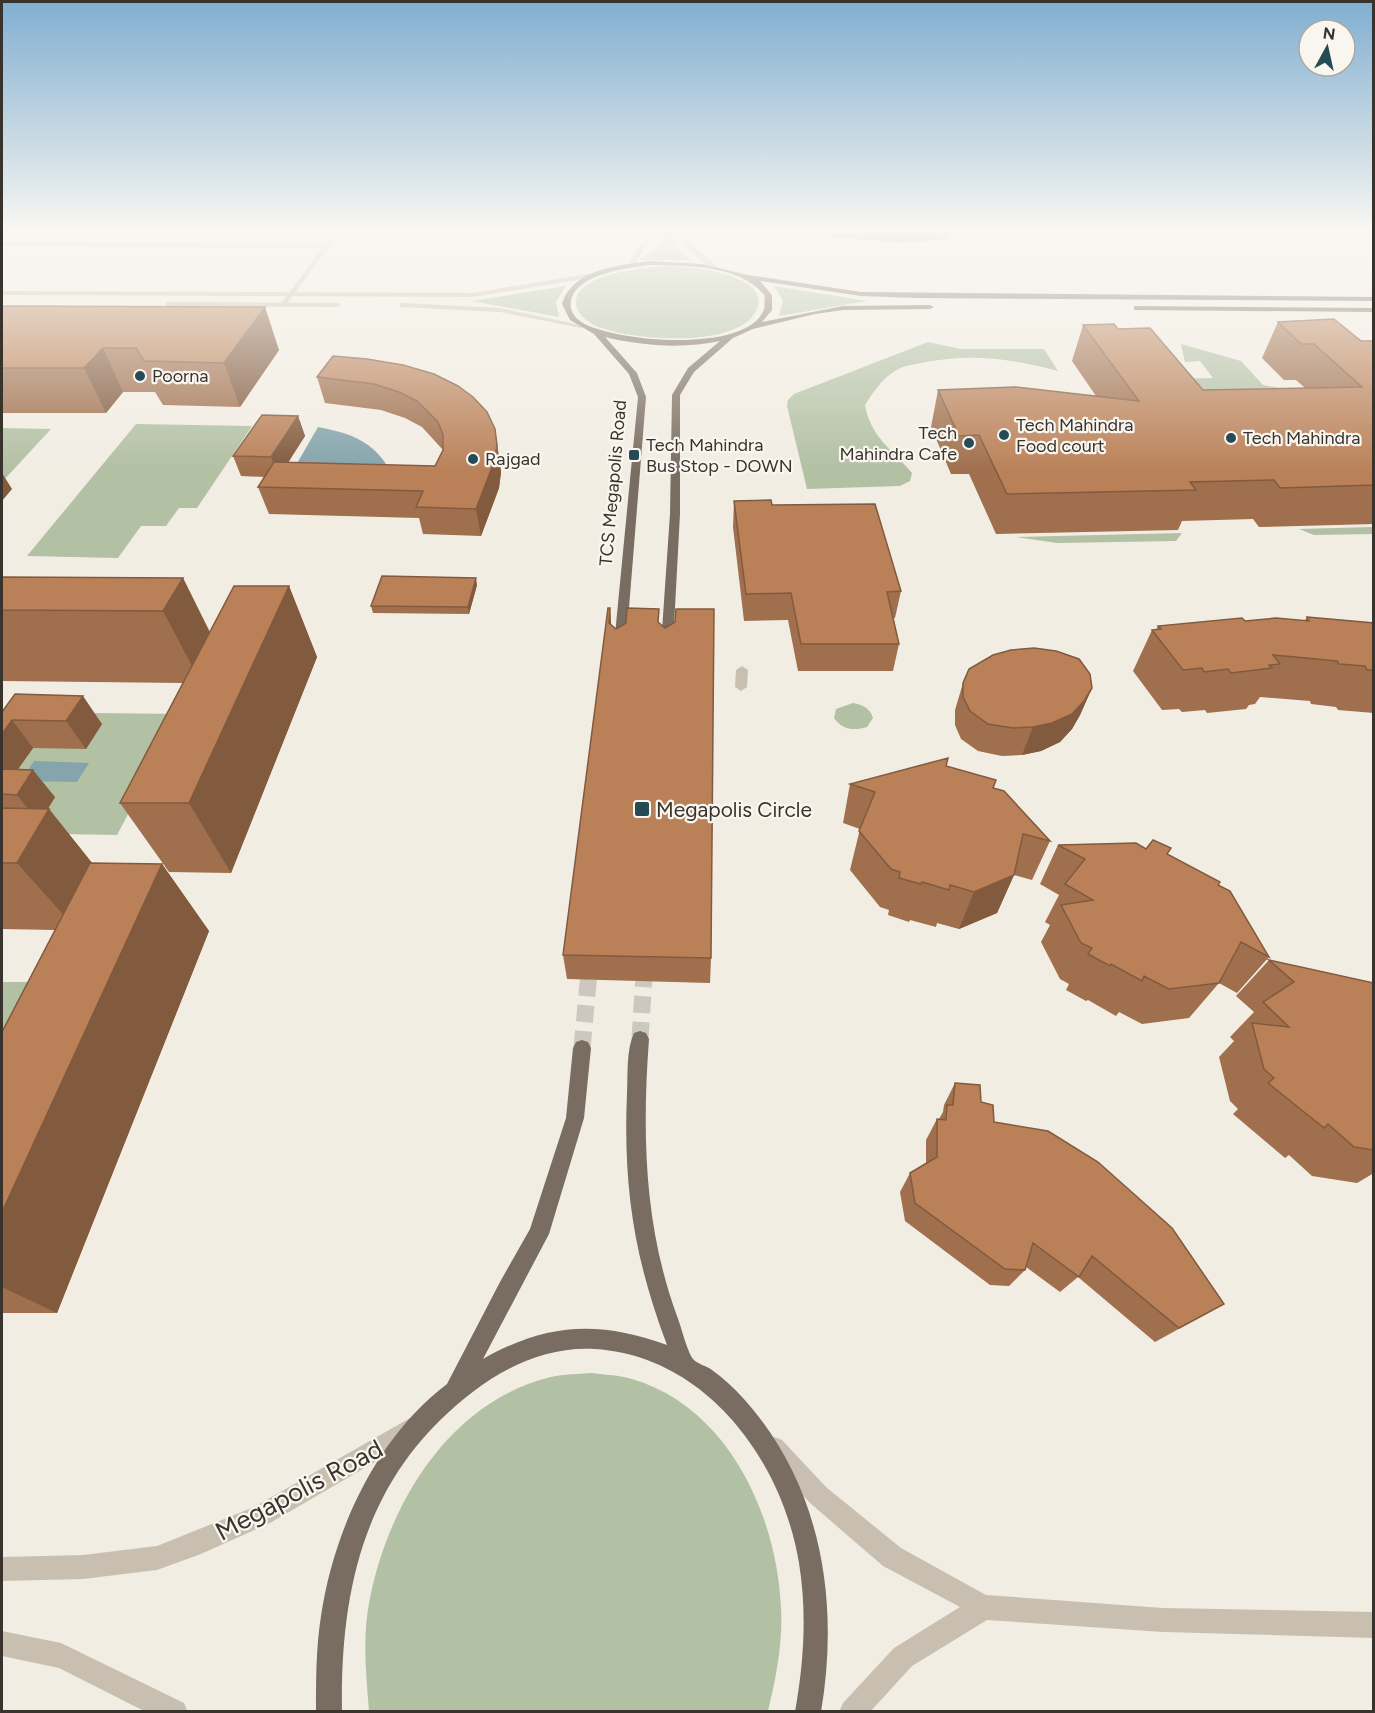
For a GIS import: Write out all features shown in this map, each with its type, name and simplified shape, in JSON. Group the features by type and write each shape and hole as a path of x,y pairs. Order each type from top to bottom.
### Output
{"main road":[{"path":"567,311 571,318 597,333 639,343 663,344 687,343 731,335 748,328 822,311"},
{"path":"748,328 768,311"},
{"name":"TCS Megapolis Road","path":"597,333 633,373 642,397 619,651"},
{"path":"667,650 675,514 676,395 691,370 731,335"},
{"path":"640,1039 634,1142 645,1240 659,1293 684,1363"},
{"path":"457,1387 507,1289 539,1234 575,1119 582,1048"},
{"path":"329,1712 327,1669 335,1598 353,1533 381,1474 417,1426 457,1387 501,1359 547,1343 594,1338 640,1345 684,1363 724,1393 759,1433 788,1484 807,1543 817,1609 814,1681 808,1712"}],"street":[{"path":"505,311 582,326"},
{"path":"741,687 742,670"},
{"name":"Megapolis Road","path":"2,1569 83,1567 157,1558 201,1542 262,1515 417,1426"},
{"path":"759,1433 818,1495 892,1557 984,1607 1163,1620 1374,1625"},
{"path":"852,1712 903,1657 984,1607"},
{"path":"2,1644 61,1656 175,1712"}],"green space":[{"path":"526,311 558,311 559,317"},
{"path":"579,311 755,311 749,320 732,330 709,336 682,338 630,335 592,324"},
{"path":"780,311 809,311 779,316"},
{"path":"928,342 961,349 1044,349 1058,371 1025,363 976,358 943,359 899,369 882,382 865,405 877,435 912,473 910,481 900,486 807,489 787,406 788,400 794,394"},
{"path":"1181,344 1241,361 1263,385 1304,393 1202,423 1166,379 1213,378 1200,361 1185,362"},
{"path":"136,424 252,426 197,508 179,508 166,526 141,526 118,558 27,556"},
{"path":"2,428 51,429 2,482"},
{"path":"1373,527 1373,534 1314,535 1299,529"},
{"path":"1182,533 1176,541 1057,543 1016,537"},
{"path":"853,703 866,708 872,715 873,718 867,727 849,728 841,725 834,718 836,709"},
{"path":"2,712 181,714 117,835 2,833"},
{"path":"2,982 43,982 2,1062"},
{"path":"592,1373 632,1379 666,1393 695,1414 720,1439 741,1469 770,1537 781,1608 780,1647 768,1711 369,1711 365,1641 370,1598 379,1562 392,1527 409,1493 430,1461 454,1432 483,1408 515,1389 551,1377"}],"water":[{"path":"318,427 356,438 372,448 386,464 380,471 288,479"},
{"path":"34,761 89,763 77,782 21,781"}],"building":[{"path":"2,311 262,311 224,363 144,361 136,348 103,348 84,368 2,368"},
{"path":"1334,319 1361,341 1374,341 1374,485 1280,488 1274,480 1190,482 1196,490 1007,494 979,435 959,436 938,390 1015,387 1139,401 1083,325 1114,324 1118,329 1150,328 1203,390 1362,387 1314,344 1301,344 1278,322"},
{"path":"333,356 403,365 434,374 458,386 473,397 487,412 495,429 497,445 494,462 476,509 416,507 423,491 258,487 274,462 435,466 443,450 443,435 438,422 417,401 399,392 374,384 317,377"},
{"path":"262,415 298,416 271,457 233,456"},
{"path":"771,500 772,505 875,504 901,591 887,592 899,644 801,644 791,593 746,594 734,501"},
{"path":"382,576 476,578 468,607 371,606"},
{"path":"2,577 183,578 163,611 2,610"},
{"path":"234,586 289,586 189,803 120,803"},
{"path":"608,608 610,608 609,623 616,629 626,623 627,608 659,609 658,622 665,628 675,622 676,609 714,609 711,958 563,955"},
{"path":"1307,617 1374,623 1374,670 1367,670 1365,666 1339,664 1337,661 1273,655 1280,664 1269,665 1272,668 1231,673 1228,669 1204,672 1202,668 1183,670 1152,630 1161,629 1158,626 1242,618 1245,621 1276,618 1309,621"},
{"path":"1034,648 1056,651 1079,659 1090,674 1092,688 1072,714 1052,723 1013,728 988,724 970,711 963,697 963,683 969,669 993,655 1011,650"},
{"path":"15,694 83,696 66,721 12,720 2,734 2,712"},
{"path":"948,758 946,766 996,780 993,788 1004,791 1050,841 1023,834 1014,875 974,892 950,885 949,890 899,878 900,872 891,869 859,831 875,792 850,784"},
{"path":"2,769 33,770 17,795 2,794"},
{"path":"2,808 49,809 17,863 2,863"},
{"path":"1153,840 1171,848 1167,854 1220,882 1218,885 1230,891 1269,957 1241,942 1219,983 1169,989 1144,976 1142,981 1088,954 1092,948 1081,943 1061,905 1093,900 1065,884 1085,859 1058,845 1136,843 1146,849"},
{"path":"90,863 162,864 2,1212 2,1032"},
{"path":"1269,960 1374,983 1374,1150 1354,1147 1328,1124 1324,1128 1268,1083 1274,1078 1264,1069 1252,1023 1289,1027 1263,1002 1294,982"},
{"path":"955,1083 980,1085 981,1102 993,1105 994,1122 1048,1131 1098,1162 1172,1228 1224,1304 1179,1328 1092,1256 1079,1277 1033,1243 1025,1270 1005,1269 915,1203 910,1173 937,1157 937,1119 946,1120 947,1105 953,1105"}],"tunnel":[{"path":"640,1039 645,961"},
{"path":"582,1048 590,962"}],"place":[{"name":"Poorna","path":"140,376"},
{"name":"Tech Mahindra Food court","path":"1004,435"},
{"name":"Tech Mahindra","path":"1231,438"},
{"name":"Tech Mahindra Cafe","path":"969,443"},
{"name":"Tech Mahindra Bus Stop - DOWN","path":"634,455"},
{"name":"Rajgad","path":"473,459"},
{"name":"Megapolis Circle","path":"642,809"}]}
